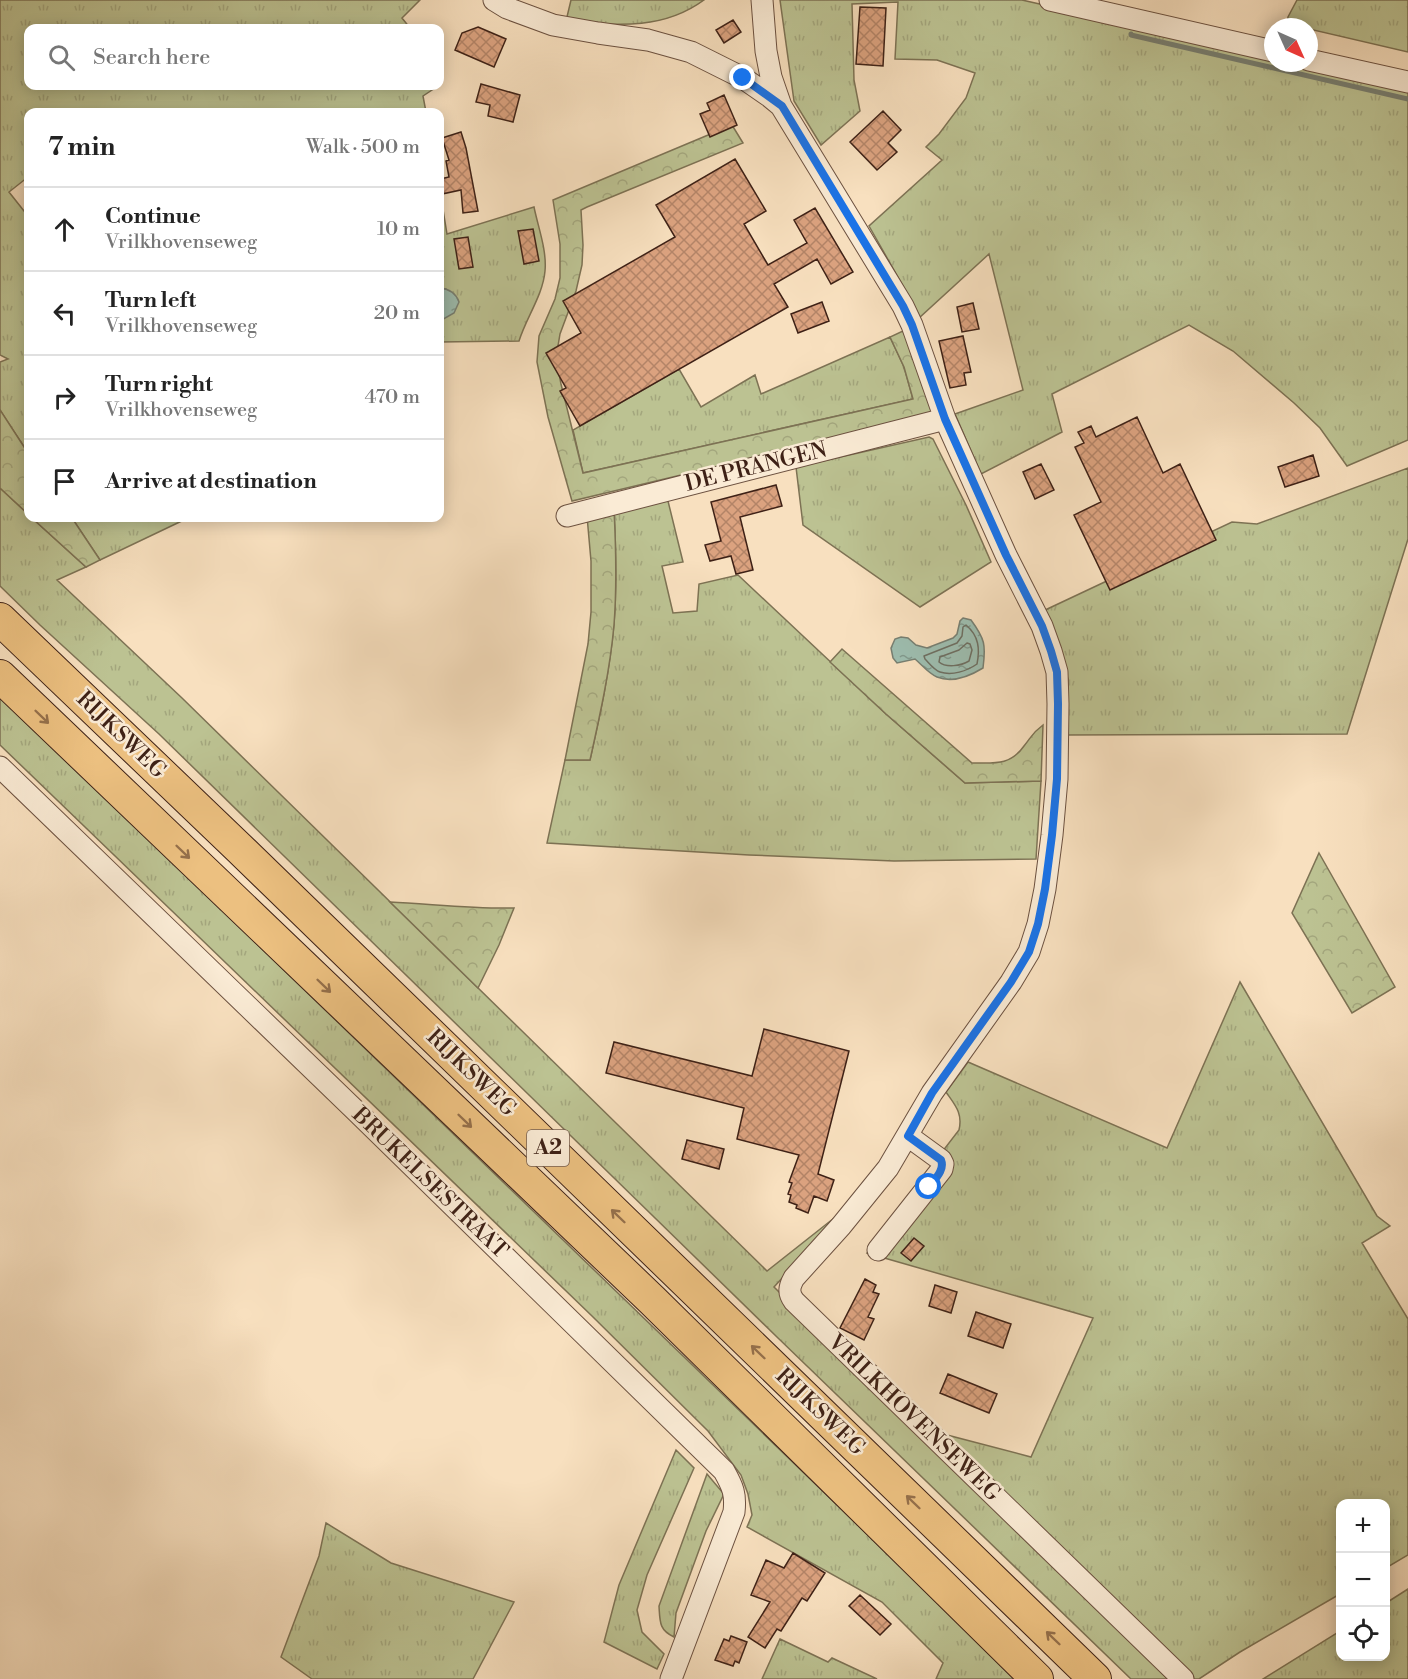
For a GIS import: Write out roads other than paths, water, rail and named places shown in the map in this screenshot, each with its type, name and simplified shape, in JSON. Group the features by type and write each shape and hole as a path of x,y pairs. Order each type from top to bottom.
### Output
{"highway":[{"name":"RIJKSWEG","path":"0,619 1095,1679"},
{"name":"RIJKSWEG","path":"0,676 652,1300 1037,1679"}],"street":[{"name":"VRILKHOVENSEWEG","path":"494,0 507,8 553,25 648,39 691,52 743,78 782,106 903,306 912,325 945,419 1006,555 1042,626 1057,672 1057,779 1045,889 1038,924 1029,952 1011,982 932,1093 888,1168 794,1278 789,1290 791,1298 1183,1679"},
{"path":"762,0 766,51 771,78 782,106"},
{"path":"1050,0 1264,49"},
{"path":"1318,62 1408,82"},
{"name":"DE PRANGEN","path":"567,516 945,419"},
{"name":"BRUKELSESTRAAT","path":"0,767 342,1096 724,1471 735,1497 734,1512 671,1679"},
{"path":"878,1250 942,1169 941,1160 908,1136"}],"water":[{"path":"444,289 452,292 459,302 454,313 444,319"},
{"path":"963,618 971,620 983,642 983,668 978,671 961,678 943,679 931,674 915,659 897,663 893,658 891,648 895,639 908,638 916,645 927,648 953,638"}],"waterway":[{"path":"1131,34 1408,99"}]}
